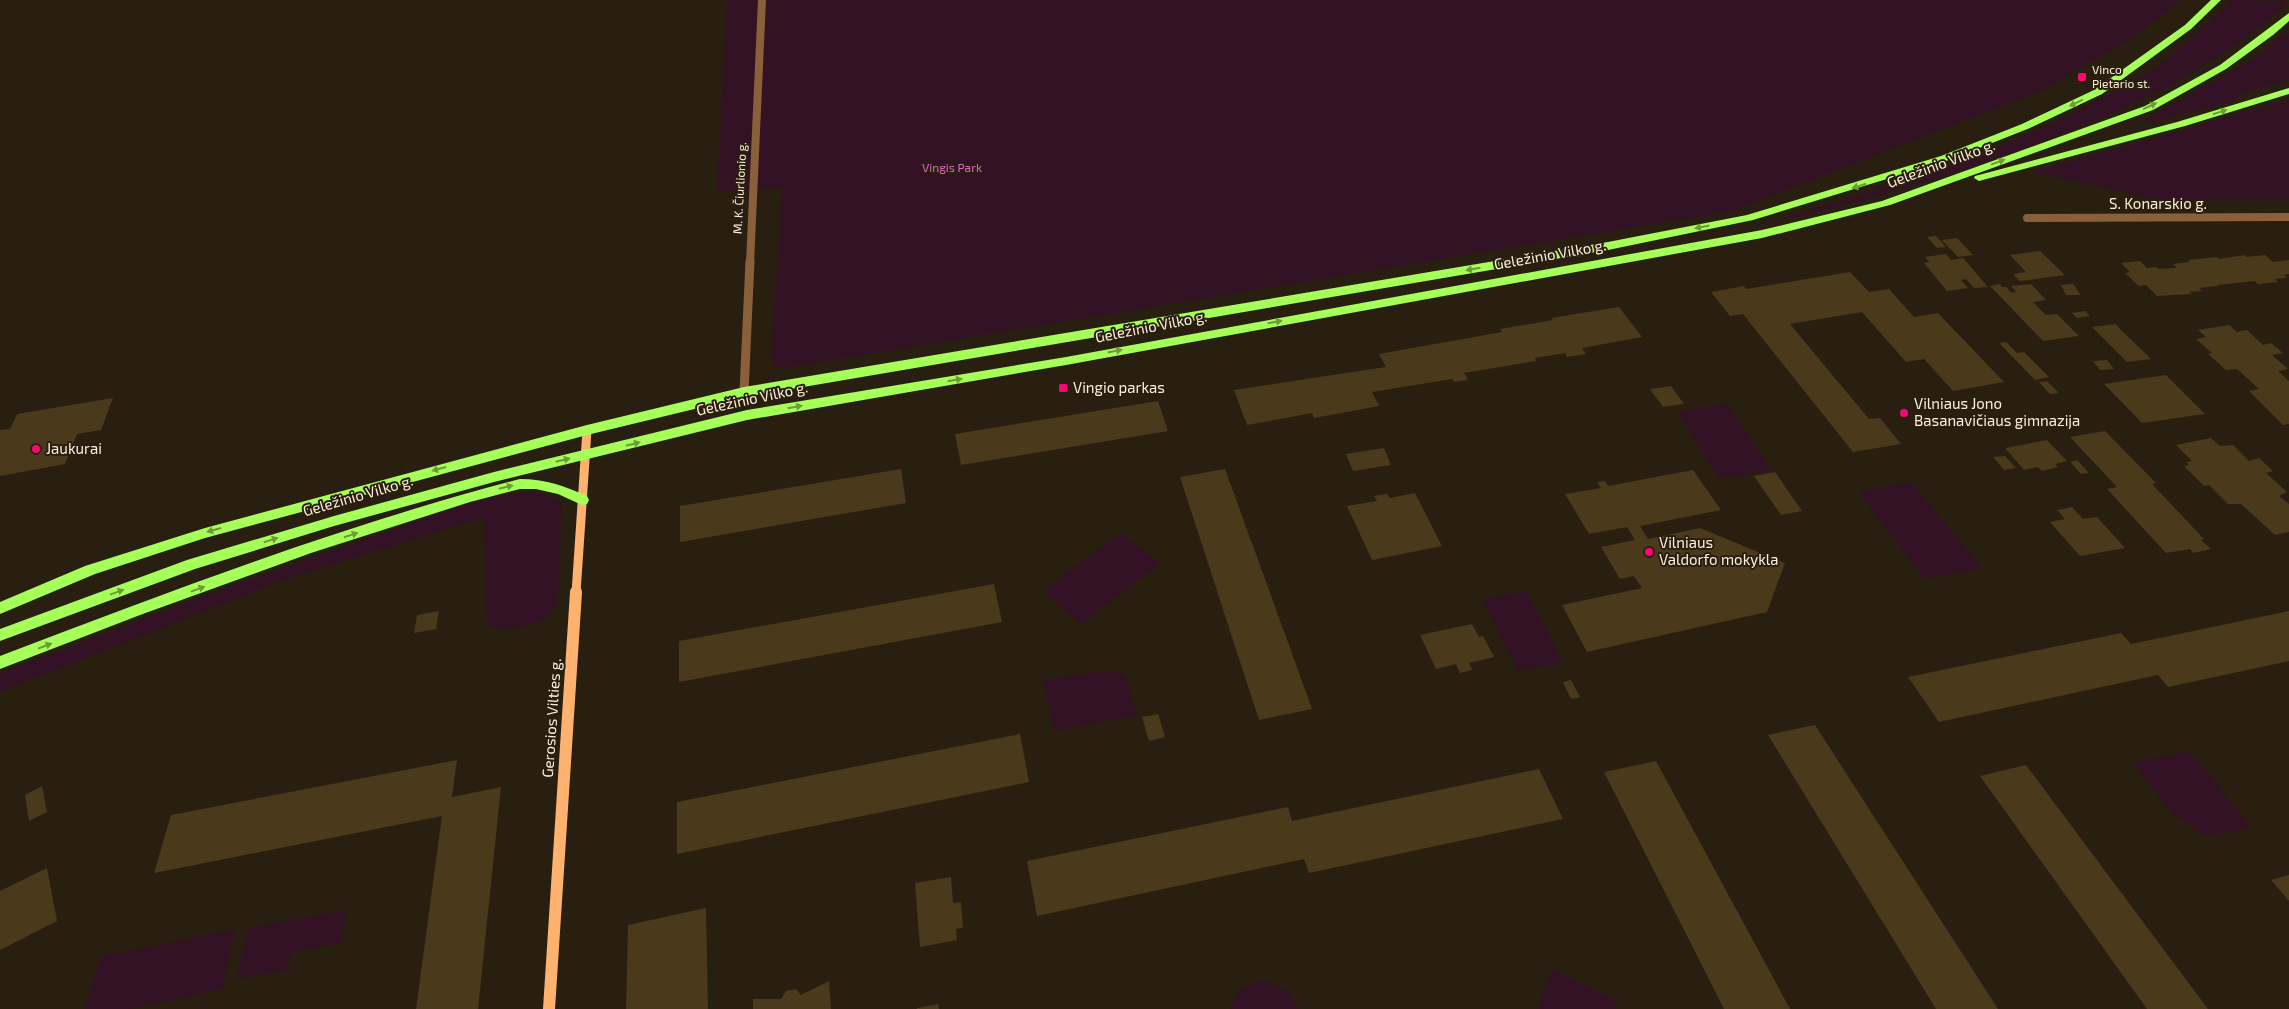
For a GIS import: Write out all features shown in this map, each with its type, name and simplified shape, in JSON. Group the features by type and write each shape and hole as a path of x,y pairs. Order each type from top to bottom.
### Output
{"highway":[{"name":"Geležinio Vilko g.","path":"0,608 90,570 205,533 588,430 744,392 1608,246 1749,218 1946,158 2026,126 2098,92 2188,27 2216,0"},
{"name":"Geležinio Vilko g.","path":"0,635 192,564 334,521 494,477 747,415 1066,361 1762,234 1886,203 2149,108 2223,67 2270,33 2289,16"},
{"path":"1886,203 2181,124 2289,90"},
{"path":"0,663 135,611 307,549 470,497 520,484 536,484 567,492 582,500"},
{"path":"334,521 470,497"},
{"path":"0,598 90,570"},
{"path":"0,643 71,608"}],"main road":[{"name":"Gerosios Vilties g.","path":"549,1009 588,430"}],"street":[{"name":"M. K. Čiurlionio g.","path":"744,392 762,0"},
{"name":"S. Konarskio g.","path":"2027,218 2289,217"}],"green space":[{"name":"Vingis Park","path":"727,0 2180,0 2140,33 2043,90 1732,211 789,367 777,367 771,362 782,187 717,192"},
{"path":"2231,0 2289,1 2226,51 2192,72 2157,92 2084,125 1947,175 1855,202 1761,224 1892,185 1935,170 2019,138 2061,119 2133,81 2157,66 2190,40"},
{"path":"2289,32 2289,57 2282,58 2289,63 2289,80 2238,94 2236,100 2148,123 2143,121 2249,62"},
{"path":"2289,100 2289,199 2156,199 2033,172"},
{"path":"1726,404 1771,471 1719,478 1677,411"},
{"path":"1911,482 1981,568 1925,579 1858,492"},
{"path":"533,492 549,496 562,504 557,601 547,616 529,625 498,628 490,627 487,621 484,517 283,580 0,692 0,674 138,621 276,570 451,509 493,498"},
{"path":"1121,533 1159,564 1081,624 1043,591"},
{"path":"1526,591 1563,662 1518,671 1482,599"},
{"path":"1107,671 1125,675 1136,715 1054,731 1043,680"},
{"path":"2190,752 2251,828 2205,836 2172,813 2133,763"},
{"path":"347,910 340,943 291,952 287,970 236,979 249,928"},
{"path":"235,929 222,989 129,1009 85,1009 100,957"},
{"path":"1552,969 1617,1001 1615,1009 1538,1009"},
{"path":"1261,981 1275,984 1284,989 1298,1009 1231,1009 1235,997 1241,990"}],"building":[{"path":"1936,236 1946,247 1937,248 1927,237"},
{"path":"1957,238 1973,255 1958,257 1942,240"},
{"path":"2040,251 2065,275 2020,281 2013,274 2026,272 2010,255"},
{"path":"1946,254 1951,260 1963,258 1988,287 1974,288 1966,279 1961,280 1968,288 1947,291 1924,263 1929,262 1925,257"},
{"path":"2245,255 2246,257 2265,255 2273,262 2289,260 2289,274 2284,275 2287,278 2275,279 2278,282 2258,284 2255,281 2217,285 2199,288 2202,291 2189,292 2192,294 2157,296 2146,285 2139,286 2125,273 2130,272 2121,263 2140,261 2147,268 2177,268 2173,264 2190,262 2188,260 2217,257 2219,259"},
{"path":"1850,272 1869,292 1889,289 1914,317 1938,313 2004,382 1953,391 1924,359 1906,362 1862,312 1790,324 1869,419 1880,418 1901,444 1853,452 1743,314 1730,316 1711,292 1744,286 1746,289"},
{"path":"2000,284 2012,293 2016,292 2011,286 2031,284 2046,300 2033,302 2046,315 2057,314 2079,336 2043,341 1990,286"},
{"path":"2073,284 2081,295 2066,295 2061,285"},
{"path":"1619,307 1642,337 1582,348 1586,354 1567,357 1565,353 1535,358 1536,361 1464,373 1468,380 1454,382 1452,379 1372,392 1379,406 1314,418 1312,413 1247,425 1234,390 1386,367 1379,354 1502,332 1500,329 1553,320 1551,318"},
{"path":"2085,311 2090,316 2077,318 2072,313"},
{"path":"2116,324 2151,359 2127,362 2092,327"},
{"path":"2229,325 2237,332 2247,330 2263,345 2271,343 2283,353 2272,355 2288,369 2278,371 2289,381 2289,424 2283,425 2249,391 2259,389 2237,369 2226,370 2208,354 2212,353 2196,339 2206,337 2198,330"},
{"path":"2006,342 2017,353 2024,352 2049,377 2035,380 1999,343"},
{"path":"2107,360 2114,369 2100,370 2093,361"},
{"path":"2166,375 2205,414 2142,423 2104,384"},
{"path":"2047,381 2059,393 2050,394 2039,382"},
{"path":"1671,386 1684,404 1663,407 1650,389"},
{"name":"Jaukurai","path":"113,398 101,430 77,434 65,464 0,476 0,430 10,429 17,414"},
{"path":"1158,401 1168,431 961,465 955,434"},
{"path":"2105,431 2156,483 2152,484 2204,539 2201,540 2211,549 2193,553 2190,549 2166,553 2107,489 2117,487 2070,437"},
{"path":"2211,438 2220,446 2233,445 2249,461 2259,458 2273,471 2266,473 2287,492 2279,496 2289,504 2289,532 2275,535 2241,504 2228,504 2209,485 2204,486 2184,466 2189,465 2186,462 2192,461 2176,445"},
{"path":"2047,440 2067,461 2055,464 2058,467 2042,471 2038,467 2024,470 2005,448"},
{"path":"1384,448 1391,465 1353,471 1346,454"},
{"path":"2005,456 2016,468 2004,470 1993,457"},
{"path":"2077,460 2089,473 2081,474 2070,462"},
{"path":"901,469 906,503 680,542 680,506"},
{"path":"1225,469 1312,709 1259,720 1180,477"},
{"path":"1693,470 1721,510 1640,526 1648,539 1700,528 1785,563 1767,612 1587,652 1562,605 1642,588 1634,576 1620,579 1601,547 1635,540 1627,527 1589,534 1565,494 1601,488 1597,482 1605,481 1608,486"},
{"path":"1775,472 1802,511 1781,515 1754,476"},
{"path":"1415,493 1442,546 1372,560 1347,506 1377,501 1374,496 1387,494 1390,498"},
{"path":"2072,507 2083,519 2097,517 2125,548 2080,556 2050,522 2065,519 2057,510"},
{"path":"994,584 1002,622 679,682 679,641"},
{"path":"439,611 436,629 414,633 417,615"},
{"path":"2289,611 2289,661 2168,687 2158,675 1939,722 1908,677 2121,633 2131,644"},
{"path":"1472,624 1479,637 1483,636 1494,657 1469,663 1472,670 1460,673 1456,664 1436,669 1420,635"},
{"path":"1571,680 1580,697 1571,699 1563,682"},
{"path":"1158,714 1165,737 1149,741 1142,717"},
{"path":"1815,725 1998,1009 1936,1009 1768,735"},
{"path":"1020,734 1029,782 677,854 677,802"},
{"path":"457,760 452,797 501,787 478,1009 416,1009 442,816 154,873 171,815"},
{"path":"1656,761 1790,1009 1724,1009 1604,772"},
{"path":"2026,765 2208,1009 2147,1009 1980,776"},
{"path":"1539,769 1563,819 1309,873 1304,859 1037,916 1027,861 1288,807 1292,821"},
{"path":"42,786 47,812 29,821 25,795"},
{"path":"47,868 57,921 0,950 0,891"},
{"path":"2289,875 2289,901 2271,880"},
{"path":"951,877 953,903 961,902 963,928 956,929 957,940 920,947 915,883"},
{"path":"706,908 708,1009 626,1009 628,925"},
{"path":"829,981 831,1009 753,1009 753,999 781,999 786,991 796,989 801,995"},
{"path":"938,1004 939,1009 917,1009 917,1008"}],"place":[{"name":"Vinco Pietario st.","path":"2082,77"},
{"name":"Vingio parkas","path":"1063,388"},
{"name":"Vilniaus Jono Basanavičiaus gimnazija","path":"1904,413"},
{"name":"Jaukurai","path":"36,449"},
{"name":"Vilniaus Valdorfo mokykla","path":"1649,552"}]}
